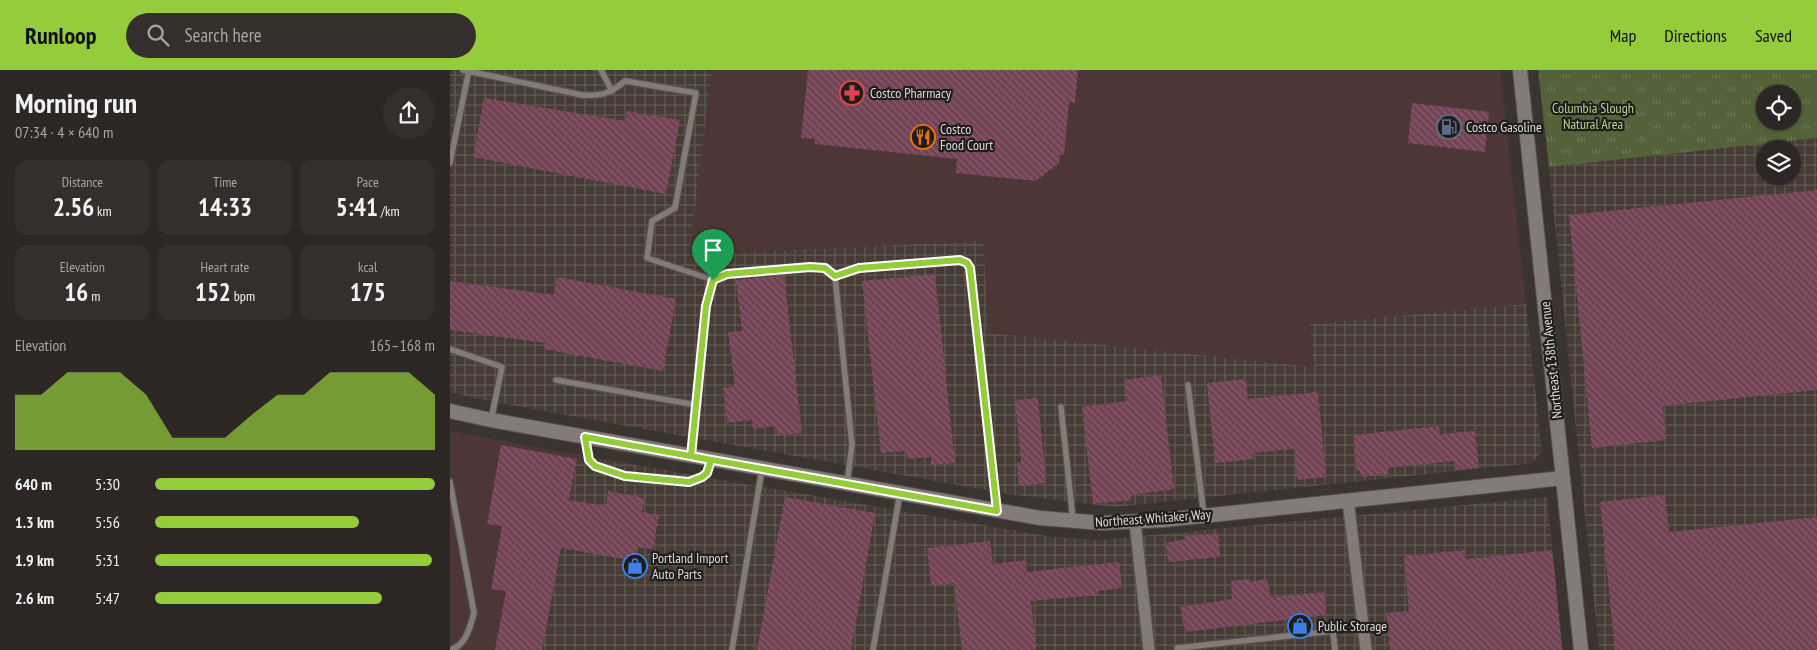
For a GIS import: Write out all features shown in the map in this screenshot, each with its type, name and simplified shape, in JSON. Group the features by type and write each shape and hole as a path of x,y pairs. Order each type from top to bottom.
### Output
{"street":[{"name":"Northeast 138th Avenue","path":"1520,70 1581,650"},
{"name":"Northeast Whitaker Way","path":"450,411 900,494 1073,522 1135,522 1204,516 1563,478"},
{"path":"1348,500 1366,650"},
{"path":"1135,522 1149,650"}],"lane":[{"path":"450,163 467,70 582,95 600,96 612,91 625,80 696,93 675,208 652,221 647,258 713,280 727,274 810,267 825,268 835,276 852,445 846,484"},
{"path":"601,70 612,91"},
{"path":"835,276 859,268 960,260 967,263 970,268 997,511"},
{"path":"691,456 706,306 713,280"},
{"path":"450,348 502,368 491,420"},
{"path":"556,380 696,405"},
{"path":"1188,384 1204,516"},
{"path":"1061,407 1073,522"},
{"path":"585,437 589,460 595,466 625,476 689,482 707,473 711,460"},
{"path":"732,650 762,469"},
{"path":"450,482 474,613 469,633 456,648 450,650"},
{"path":"873,650 900,494"},
{"path":"1178,650 1177,648 1333,631 1335,650"}],"shaded area":[{"path":"450,70 712,70 689,255 983,241 989,333 1314,367 1310,324 1526,304 1542,452 1532,463 1114,507 1007,494 483,400 450,392"},
{"path":"712,70 1500,70 1526,304 1310,324 1314,367 989,333 983,242 688,255"},
{"path":"1817,138 1817,650 1599,650 1549,167 1756,145 1756,185 1801,185 1801,140 1799,140"},
{"path":"450,431 578,455 542,650 450,650"},
{"path":"578,455 1052,537 1100,540 1547,497 1563,650 542,650"}],"green space":[{"name":"Columbia Slough Natural Area","path":"1538,70 1817,70 1817,138 1756,140 1756,145 1549,167"}],"building":[{"path":"808,70 1078,70 1075,103 1069,102 1064,155 1060,155 1059,163 1036,181 956,173 957,159 815,144 815,139 801,138"},
{"path":"484,98 626,121 627,111 680,120 666,194 473,157"},
{"name":"Costco Gasoline","path":"1412,103 1489,112 1485,152 1408,143"},
{"path":"1817,190 1817,390 1663,406 1666,440 1592,448 1569,215"},
{"path":"935,274 955,463 931,465 931,457 907,459 906,451 881,453 862,281"},
{"path":"784,275 802,433 777,436 776,426 753,429 752,420 727,423 723,388 735,386 728,332 742,331 736,280"},
{"path":"557,277 676,299 663,371 544,349 545,343 450,330 450,281 554,295"},
{"path":"1161,375 1174,489 1131,495 1131,500 1093,504 1082,407 1127,401 1124,380"},
{"path":"1246,379 1248,399 1318,392 1326,477 1297,480 1294,449 1253,453 1254,459 1215,463 1207,383"},
{"path":"1038,398 1046,483 1019,486 1017,463 1021,462 1015,400"},
{"path":"1439,426 1440,434 1475,431 1479,468 1456,470 1455,461 1388,468 1389,474 1361,477 1360,471 1357,471 1353,435"},
{"path":"501,445 577,459 569,500 606,506 608,491 645,498 642,512 659,515 653,549 638,547 636,561 561,548 542,650 495,650 506,591 491,589 502,526 487,524"},
{"path":"1665,495 1669,532 1817,517 1817,650 1615,650 1600,502"},
{"path":"785,497 875,513 851,650 757,650"},
{"path":"1218,533 1220,557 1168,562 1166,543 1187,539 1186,536"},
{"path":"990,541 993,564 1026,560 1027,572 1119,562 1122,588 1098,591 1098,595 1031,601 1036,650 962,650 954,583 931,586 927,548"},
{"path":"1465,550 1466,559 1552,550 1562,650 1390,650 1386,613 1409,611 1404,556"},
{"path":"1250,579 1250,582 1267,579 1271,597 1324,592 1327,615 1185,632 1180,607 1232,599 1231,581"}],"place":[{"name":"Costco Pharmacy","path":"852,93"},
{"name":"Costco Gasoline","path":"1449,127"},
{"name":"Costco Food Court","path":"923,137"},
{"name":"Portland Import Auto Parts","path":"635,566"},
{"name":"Public Storage","path":"1300,626"}],"route":[{"path":"713,280 706,306 691,456 711,460 707,473 689,482 625,476 595,466 589,460 585,437 711,460 997,511 970,268 967,263 960,260 859,268 835,276 825,268 810,267 727,274 713,280"}]}
